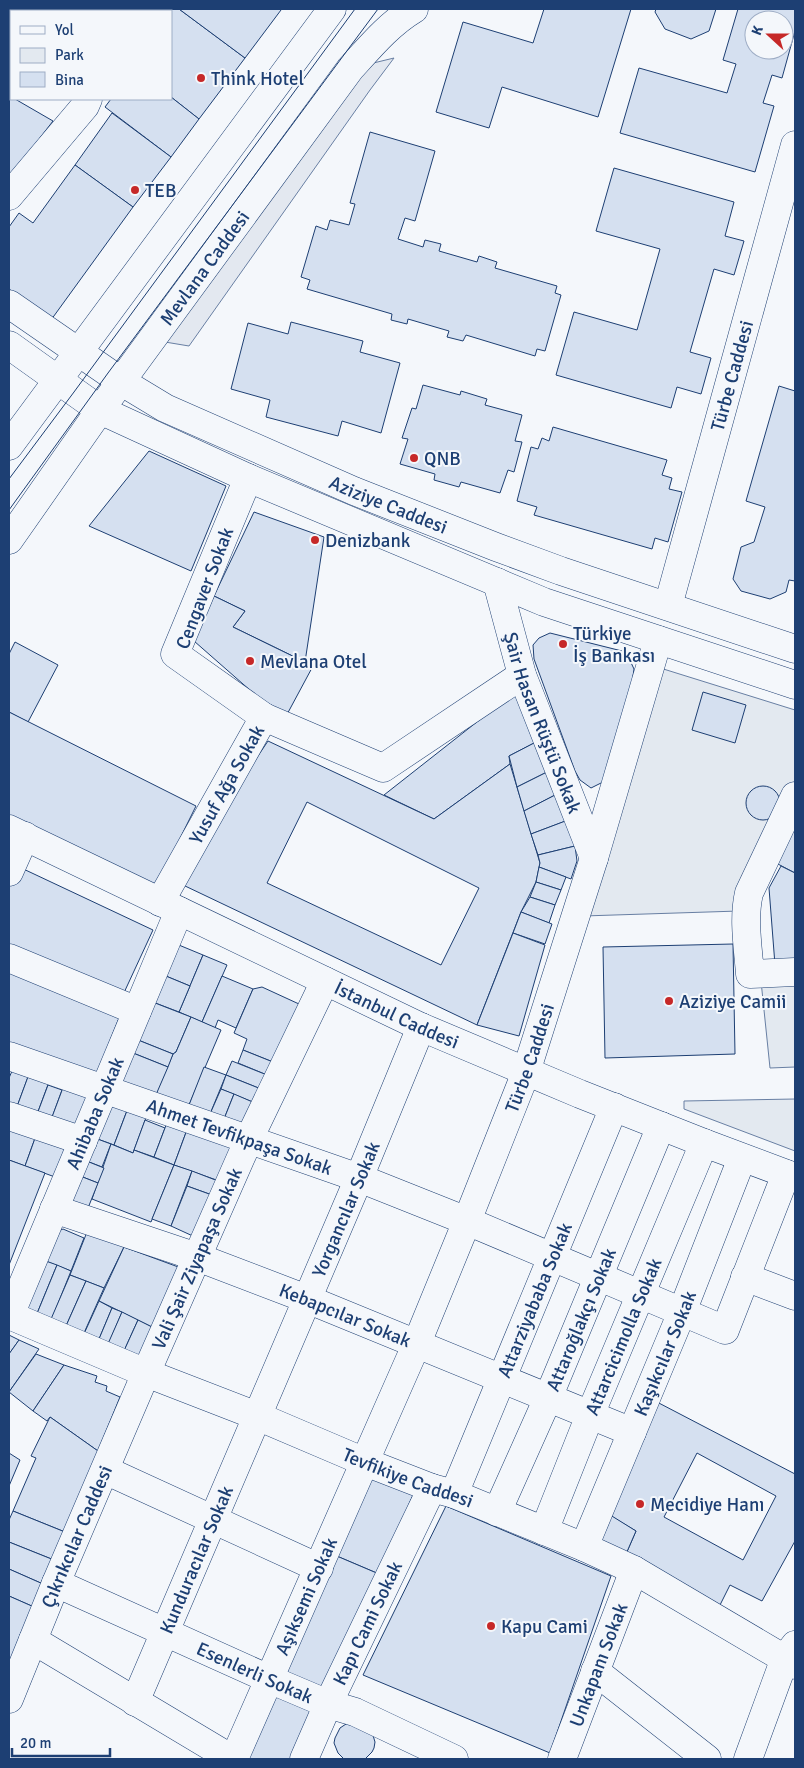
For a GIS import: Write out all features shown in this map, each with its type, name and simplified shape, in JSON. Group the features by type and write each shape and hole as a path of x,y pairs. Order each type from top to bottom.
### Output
{"street":[{"path":"9,446 332,9"},
{"name":"Mevlana Caddesi","path":"9,540 100,410 350,69 374,42 400,18 414,9"},
{"path":"9,196 85,106 88,100"},
{"name":"Türbe Caddesi","path":"668,606 795,145"},
{"name":"Aziziye Caddesi","path":"9,304 77,352 165,408 354,491 496,547 795,649"},
{"name":"Aziziye Caddesi","path":"9,344 100,410 248,478 544,602 795,686"},
{"name":"Cengaver Sokak","path":"248,478 175,654 264,717"},
{"name":"Şair Hasan Rüştü Sokak","path":"498,582 522,675 594,858"},
{"name":"Türbe Caddesi","path":"365,1462 417,1343 526,1072 594,858 658,640"},
{"name":"Yusuf Ağa Sokak","path":"170,907 264,717 383,768 522,675"},
{"path":"795,796 749,893 746,918 750,974 795,972"},
{"path":"9,872 17,832"},
{"name":"İstanbul Caddesi","path":"17,832 421,1028 661,1126 791,1175"},
{"name":"Ahibaba Sokak","path":"9,1315 137,1011 170,907"},
{"path":"9,958 137,1011"},
{"name":"Vali Şair Ziyapaşa Sokak","path":"146,1373 249,1138 325,981"},
{"name":"Yorgancılar Sokak","path":"257,1416 421,1028"},
{"name":"Ahmet Tevfikpaşa Sokak","path":"9,1056 249,1138 359,1178 467,1221 725,1330 745,1276"},
{"name":"Attarziyababa Sokak","path":"443,1491 502,1378 614,1107"},
{"path":"9,1116 83,1141"},
{"name":"Attaroğlakçı Sokak","path":"497,1512 599,1278 661,1126"},
{"name":"Attarcicimolla Sokak","path":"544,1531 590,1415 704,1143"},
{"name":"Kaşıkcılar Sokak","path":"584,1547 682,1312 742,1158"},
{"path":"791,1175 745,1276 793,1287"},
{"name":"Kebapcılar Sokak","path":"54,1209 197,1257 307,1299 632,1432"},
{"name":"Tevfikiye Caddesi","path":"9,1315 365,1462 584,1547 634,1570 792,1656"},
{"name":"Çıkrıkcılar Caddesi","path":"9,1700 56,1583 146,1373"},
{"name":"Kunduracılar Sokak","path":"135,1702 257,1416"},
{"name":"Aşıksemi Sokak","path":"233,1759 365,1462"},
{"path":"105,1470 319,1568"},
{"name":"Kapı Cami Sokak","path":"304,1759 328,1704 443,1491"},
{"name":"Unkapanı Sokak","path":"562,1759 634,1570"},
{"name":"Esenlerli Sokak","path":"56,1583 163,1633 269,1679 328,1704 355,1712 454,1759"},
{"path":"33,1640 233,1759"},
{"path":"748,1759 792,1656"},
{"path":"596,1672 706,1759"}],"green space":[{"path":"657,667 795,710 795,780 746,880 739,911 583,916"},
{"path":"795,978 795,1067 770,1068 761,981"},
{"path":"795,1099 795,1151 684,1109 684,1101"}],"shaded area":[{"path":"394,58 189,346 165,342 361,66"}],"building":[{"name":"Think Hotel","path":"179,9 245,58 199,119 172,98 172,10 154,10"},
{"path":"179,9 280,9 281,10 245,58"},
{"path":"544,9 631,9 598,117 502,87 489,128 436,112 463,22 533,43"},
{"path":"656,9 716,9 709,31 691,39 665,29 655,12"},
{"path":"738,9 795,9 794,35 794,10 744,10 744,60 787,60 782,78 772,75 763,103 774,106 755,172 620,133 639,68 727,93 736,64 723,60"},
{"path":"9,95 10,100 17,100 53,121 9,178"},
{"path":"172,98 199,119 171,157 105,107 110,100 172,100"},
{"path":"112,113 171,157 133,207 75,165"},
{"path":"370,132 435,151 415,221 405,218 398,239 423,247 425,240 441,244 439,251 477,262 479,256 497,262 495,268 557,286 555,293 561,295 545,351 537,349 535,356 466,335 463,341 447,337 449,331 408,319 407,324 391,320 392,314 307,289 310,280 301,277 316,226 327,230 330,220 349,225 355,204 350,203"},
{"path":"75,165 133,207 51,320 9,289 9,227 19,213 33,223"},
{"path":"614,168 734,202 725,236 744,241 734,275 714,269 690,352 711,358 701,394 677,387 671,408 556,375 574,312 637,330 660,249 596,231"},
{"path":"291,322 363,341 360,352 400,363 381,433 342,421 338,436 266,417 270,400 231,389 248,323 288,334"},
{"path":"423,385 460,395 461,391 487,399 485,405 522,415 515,441 522,442 514,472 508,470 500,493 461,482 459,487 434,480 435,474 400,464 408,439 402,438 412,408 416,409"},
{"path":"779,386 795,391 795,581 789,580 786,592 770,599 741,591 733,579 741,547 754,542 765,507 746,501"},
{"path":"553,427 667,460 662,475 672,478 669,489 682,492 668,542 655,538 652,549 534,515 537,507 517,501 531,447 538,449 542,438 549,441"},
{"path":"149,451 226,486 191,571 89,526"},
{"path":"254,512 324,537 305,662 233,627 245,611 214,596"},
{"path":"214,596 245,611 233,627 313,666 284,720 194,641"},
{"path":"550,633 626,652 634,669 630,697 603,782 591,788 580,780 575,771 534,659 533,645 539,638"},
{"path":"15,642 58,665 28,722 9,712 9,654"},
{"path":"515,692 536,742 509,756 510,764 434,819 384,795"},
{"path":"703,692 746,705 735,743 692,730"},
{"path":"9,712 196,806 155,889 9,815"},
{"path":"268,741 434,819 510,764 540,863 536,882 521,912 477,1025 183,885 223,808","holes":["307,802 479,888 441,965 267,883"]},
{"path":"536,742 549,771 517,787 509,756"},
{"path":"549,771 559,793 524,811 517,787"},
{"path":"763,786 770,787 775,791 779,796 779,810 775,815 770,819 763,820 756,819 751,815 747,810 746,803 747,796 751,791 756,787"},
{"path":"559,793 571,819 531,834 524,811"},
{"path":"568,820 575,846 538,855 531,834"},
{"path":"795,825 795,873 776,863"},
{"path":"575,846 577,861 571,879 539,867 538,855"},
{"path":"17,866 153,930 122,997 9,951 9,886"},
{"path":"781,866 795,873 795,965 775,965 769,888"},
{"path":"539,867 566,877 561,890 536,882"},
{"path":"536,882 561,890 555,905 530,897"},
{"path":"530,897 555,905 549,923 521,912"},
{"path":"521,912 552,924 545,944 513,933"},
{"path":"513,933 545,945 519,1036 477,1025"},
{"path":"174,943 203,955 190,986 161,974"},
{"name":"Aziziye Camii","path":"733,944 735,1054 605,1058 603,947"},
{"path":"203,955 227,965 202,1022 179,1012"},
{"path":"9,965 121,1013 94,1081 9,1046"},
{"path":"161,974 190,986 179,1012 150,1001"},
{"path":"222,976 253,989 236,1028 218,1020 215,1028 202,1022"},
{"path":"262,987 299,1004 273,1062 243,1050 247,1039 234,1033 253,989"},
{"path":"150,1001 191,1017 176,1052 173,1054 133,1038"},
{"path":"191,1017 221,1030 189,1105 156,1093"},
{"path":"133,1038 173,1054 168,1067 128,1051"},
{"path":"243,1050 273,1062 267,1075 238,1063"},
{"path":"128,1051 168,1067 155,1097 116,1081"},
{"path":"232,1061 267,1075 261,1089 226,1075"},
{"path":"204,1067 226,1075 210,1114 189,1105"},
{"path":"12,1071 28,1077 15,1112 9,1110 9,1078"},
{"path":"29,1074 49,1082 36,1117 15,1112"},
{"path":"226,1075 261,1089 255,1103 221,1089"},
{"path":"48,1085 62,1090 50,1123 36,1117"},
{"path":"64,1085 92,1096 76,1135 49,1125"},
{"path":"221,1089 234,1094 224,1119 210,1114"},
{"path":"234,1094 255,1103 244,1127 224,1119"},
{"path":"106,1100 128,1108 114,1145 92,1137"},
{"path":"128,1108 147,1115 133,1153 114,1145"},
{"path":"9,1120 38,1130 25,1166 9,1160"},
{"path":"145,1120 165,1128 154,1157 134,1150"},
{"path":"168,1120 188,1127 174,1165 154,1157"},
{"path":"188,1127 235,1145 222,1182 174,1165"},
{"path":"38,1130 68,1141 55,1177 25,1166"},
{"path":"92,1137 111,1144 102,1167 84,1160"},
{"path":"111,1144 133,1153 134,1150 174,1165 151,1222 92,1199"},
{"path":"9,1160 45,1173 9,1265"},
{"path":"84,1160 104,1168 98,1183 75,1174"},
{"path":"174,1165 192,1171 171,1226 152,1219"},
{"path":"192,1171 218,1181 212,1195 187,1186"},
{"path":"75,1174 98,1183 88,1208 70,1200"},
{"path":"187,1186 212,1195 195,1237 171,1226"},
{"path":"63,1229 84,1238 71,1271 43,1260 54,1233"},
{"path":"87,1232 126,1243 104,1288 70,1275"},
{"path":"124,1247 181,1268 156,1329 99,1301"},
{"path":"43,1260 57,1265 36,1316 23,1310"},
{"path":"57,1265 71,1271 51,1321 36,1316"},
{"path":"70,1275 86,1281 66,1326 51,1319"},
{"path":"86,1281 104,1288 84,1333 66,1326"},
{"path":"99,1301 112,1308 99,1339 83,1336"},
{"path":"112,1308 122,1312 109,1343 99,1339"},
{"path":"122,1312 138,1320 123,1353 107,1346"},
{"path":"138,1320 156,1329 141,1361 123,1353"},
{"path":"9,1335 19,1340 9,1354"},
{"path":"19,1340 39,1349 9,1392 9,1354"},
{"path":"36,1354 64,1365 33,1411 9,1392"},
{"path":"64,1365 97,1376 95,1382 107,1386 106,1391 120,1397 98,1451 50,1417 47,1421 33,1411"},
{"name":"Mecidiye Hanı","path":"655,1401 795,1474 795,1541 762,1601 730,1585 720,1605 626,1554 636,1531 604,1512","holes":["697,1453 776,1496 743,1560 664,1517"]},
{"path":"50,1417 98,1451 65,1532 13,1511 36,1458 31,1456"},
{"path":"9,1453 20,1460 9,1486"},
{"path":"366,1475 413,1495 379,1574 332,1554"},
{"name":"Kapu Cami","path":"446,1506 611,1576 550,1753 363,1675"},
{"path":"13,1511 65,1532 54,1560 9,1542 9,1520"},
{"path":"607,1513 636,1531 626,1554 596,1541"},
{"path":"9,1542 54,1560 43,1584 9,1569"},
{"path":"332,1554 379,1574 324,1697 277,1677"},
{"path":"9,1569 43,1584 34,1607 9,1596"},
{"path":"9,1596 34,1607 9,1668"},
{"path":"273,1685 317,1703 294,1759 241,1759"},
{"path":"349,1722 372,1732 375,1742 374,1748 365,1759 344,1759 338,1753 334,1743 335,1738 340,1728"}],"tram line":[{"path":"9,479 355,9"},
{"path":"9,510 108,373 378,9"}],"place":[{"name":"Think Hotel","path":"201,78"},
{"name":"TEB","path":"135,190"},
{"name":"QNB","path":"414,458"},
{"name":"Denizbank","path":"315,540"},
{"name":"Türkiye İş Bankası","path":"563,644"},
{"name":"Mevlana Otel","path":"250,661"},
{"name":"Aziziye Camii","path":"669,1001"},
{"name":"Mecidiye Hanı","path":"640,1504"},
{"name":"Kapu Cami","path":"491,1626"}]}
